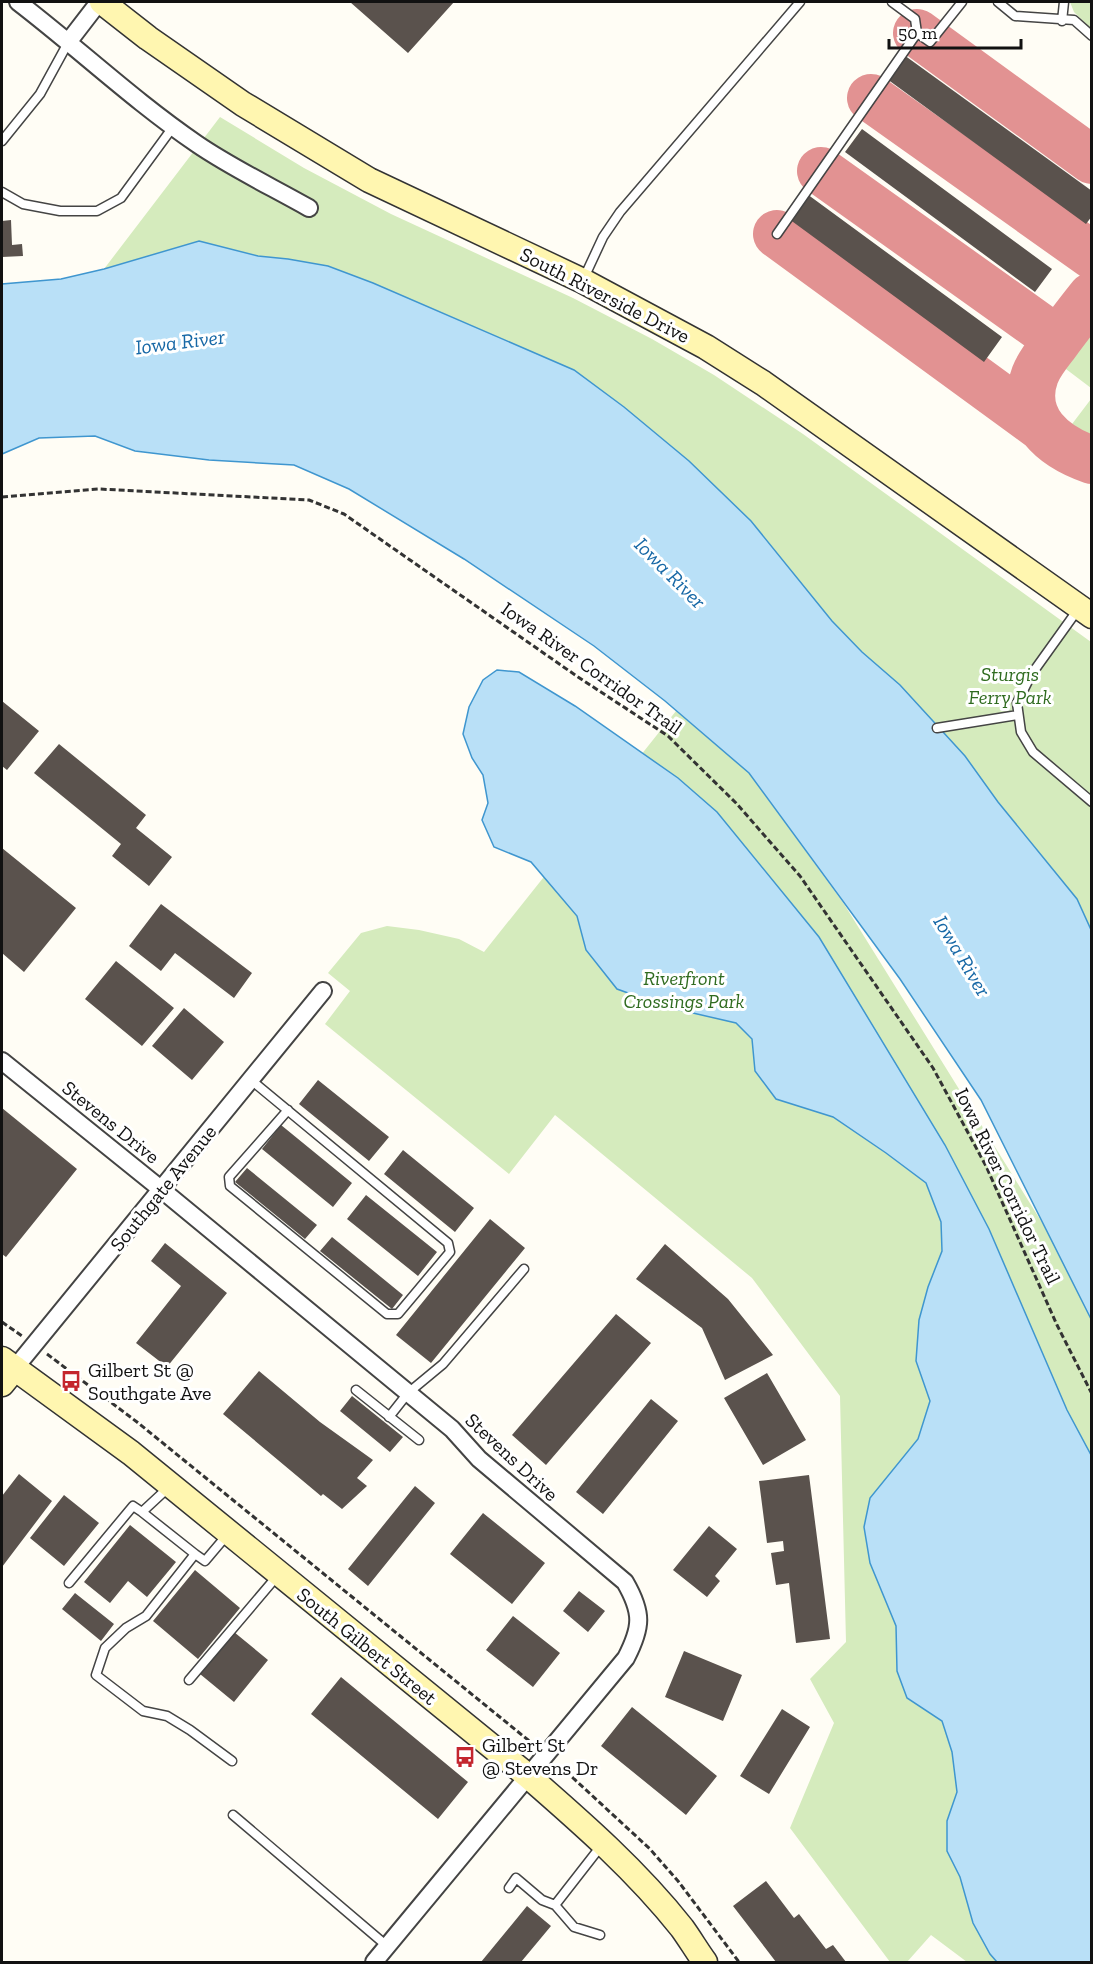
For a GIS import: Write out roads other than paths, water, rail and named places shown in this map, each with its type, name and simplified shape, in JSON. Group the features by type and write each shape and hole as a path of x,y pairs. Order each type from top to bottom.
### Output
{"main road":[{"name":"South Riverside Drive","path":"100,2 243,104 369,180 583,281 706,347 763,383 1085,612"},
{"name":"South Gilbert Street","path":"6,1370 131,1453 528,1776 639,1880 682,1929 705,1962"}],"street":[{"path":"18,2 173,127 200,146 309,208"},
{"name":"South Riverside Drive","path":"69,41 100,2"},
{"name":"Southgate Avenue","path":"6,1370 34,1344 323,991"},
{"name":"Stevens Drive","path":"2,1061 452,1430 488,1467 625,1582 635,1599 640,1620 636,1639 626,1658 374,1962"}],"lane":[{"path":"583,281 603,237 620,213 800,2"},
{"path":"777,234 917,33 915,19 892,2"},
{"path":"917,33 930,42 962,2"},
{"path":"998,2 1015,16 1062,21 1074,20 1092,36"},
{"path":"1062,21 1064,2"},
{"path":"2,141 40,94 69,41"},
{"path":"2,192 23,204 60,212 97,211 121,198 173,127"},
{"path":"1085,612 1031,675 1017,703 1021,732 1033,752 1092,802"},
{"path":"938,728 1018,715"},
{"path":"251,1080 288,1110 448,1243 450,1252 398,1314 387,1314 231,1186 229,1177 288,1110"},
{"path":"389,1416 408,1393 443,1364 524,1269"},
{"path":"356,1390 419,1440"},
{"path":"142,1512 170,1485"},
{"path":"69,1583 133,1506 205,1561 229,1533"},
{"path":"195,1554 146,1616 126,1628 105,1648 96,1675 143,1711 167,1716 232,1761"},
{"path":"189,1680 279,1574"},
{"path":"233,1815 387,1946"},
{"path":"555,1905 603,1844"},
{"path":"509,1888 516,1878 542,1900 555,1905 574,1927 600,1935"}],"water":[{"name":"Iowa River","path":"199,241 258,256 328,266 373,283 574,370 624,407 689,461 751,521 832,621 862,652 900,685 965,756 998,802 1077,899 1092,932 1091,1319 981,1100 900,979 749,773 665,701 594,646 464,559 349,489 294,465 209,460 135,451 95,436 39,438 2,454 2,284 61,279"},
{"path":"497,670 519,672 575,706 678,778 717,812 819,937 945,1145 989,1229 1067,1410 1091,1455 1091,1962 997,1962 990,1954 973,1923 960,1877 947,1851 947,1821 957,1792 952,1752 942,1721 907,1698 897,1671 896,1626 870,1563 864,1527 870,1498 918,1439 930,1401 916,1361 919,1320 928,1287 942,1251 941,1222 926,1183 833,1117 776,1099 755,1071 752,1039 736,1023 667,1007 617,989 586,950 577,916 531,862 494,847 482,820 488,803 483,775 472,758 463,734 469,707 483,680"}],"place":[{"name":"Gilbert St @ Southgate Ave","path":"71,1381"},
{"name":"Gilbert St @ Stevens Dr","path":"465,1757"}],"park label":[{"name":"Sturgis Ferry Park","path":"1010,686"},
{"name":"Riverfront Crossings Park","path":"684,990"}]}
